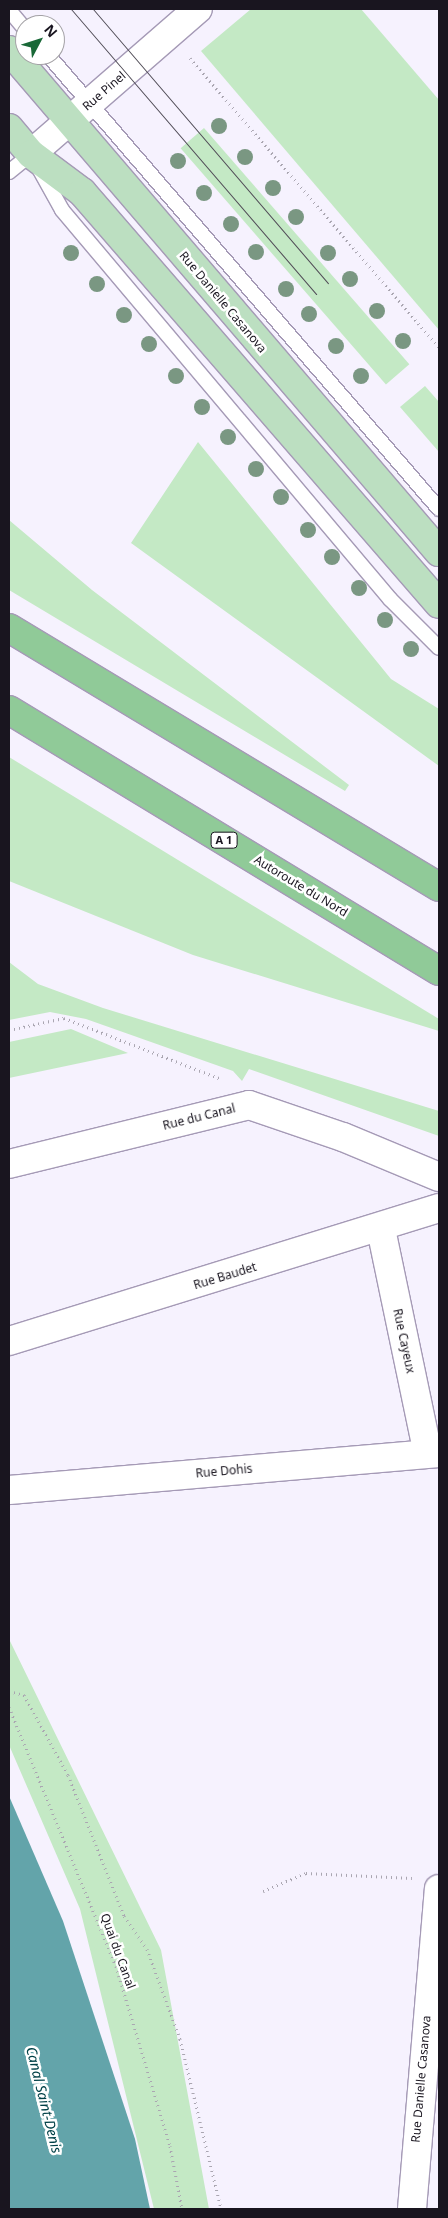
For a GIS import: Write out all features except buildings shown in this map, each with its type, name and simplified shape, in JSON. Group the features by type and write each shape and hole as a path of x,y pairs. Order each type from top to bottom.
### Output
{"highway":[{"path":"9,628 439,887"},
{"name":"Autoroute du Nord","path":"9,710 439,971"}],"main road":[{"name":"Rue Danielle Casanova","path":"9,50 79,113 439,552"},
{"path":"9,128 31,154 82,192 439,604"}],"street":[{"name":"Rue Pinel","path":"31,154 198,9"},
{"name":"Rue du Canal","path":"9,1164 249,1105 343,1137 439,1177"},
{"name":"Rue Baudet","path":"9,1341 381,1229 439,1208"},
{"name":"Rue Cayeux","path":"381,1229 434,1453"},
{"name":"Rue Dohis","path":"9,1490 434,1453"},
{"name":"Rue Danielle Casanova","path":"412,2209 430,1884"}],"lane":[{"path":"53,65 79,113 439,509"},
{"path":"31,154 62,210 390,599 439,648"},
{"name":"Rue Pinel","path":"9,172 31,154"}],"path":[{"path":"169,34 439,347"},
{"path":"9,1030 64,1018 210,1077"},
{"path":"9,1691 24,1695 68,1775 124,1916 147,1949 180,2039 222,2209"},
{"name":"Quai du Canal","path":"9,1707 116,1966 170,2146 182,2209"},
{"path":"263,1891 306,1873 430,1884"}],"green space":[{"path":"251,9 361,9 439,100 439,330 201,51"},
{"path":"204,128 409,364 386,385 181,148"},
{"path":"425,386 439,402 439,452 400,407"},
{"path":"198,442 391,679 439,709 439,766 131,543"},
{"path":"9,520 92,590 349,785 345,791 9,590"},
{"path":"9,757 439,1019 439,1031 193,955 9,881"},
{"path":"9,962 38,984 103,1008 439,1111 439,1136 249,1069 242,1081 233,1071 86,1019 50,1012 9,1020"},
{"path":"71,1029 128,1053 9,1078 9,1042"},
{"path":"9,1639 161,1950 209,2209 154,2209 80,1909 9,1745"}],"water":[{"name":"Canal Saint-Denis","path":"9,1796 63,1921 135,2139 150,2209 9,2209"}],"tram line":[{"path":"71,9 316,294"},
{"path":"93,9 328,283"}]}
